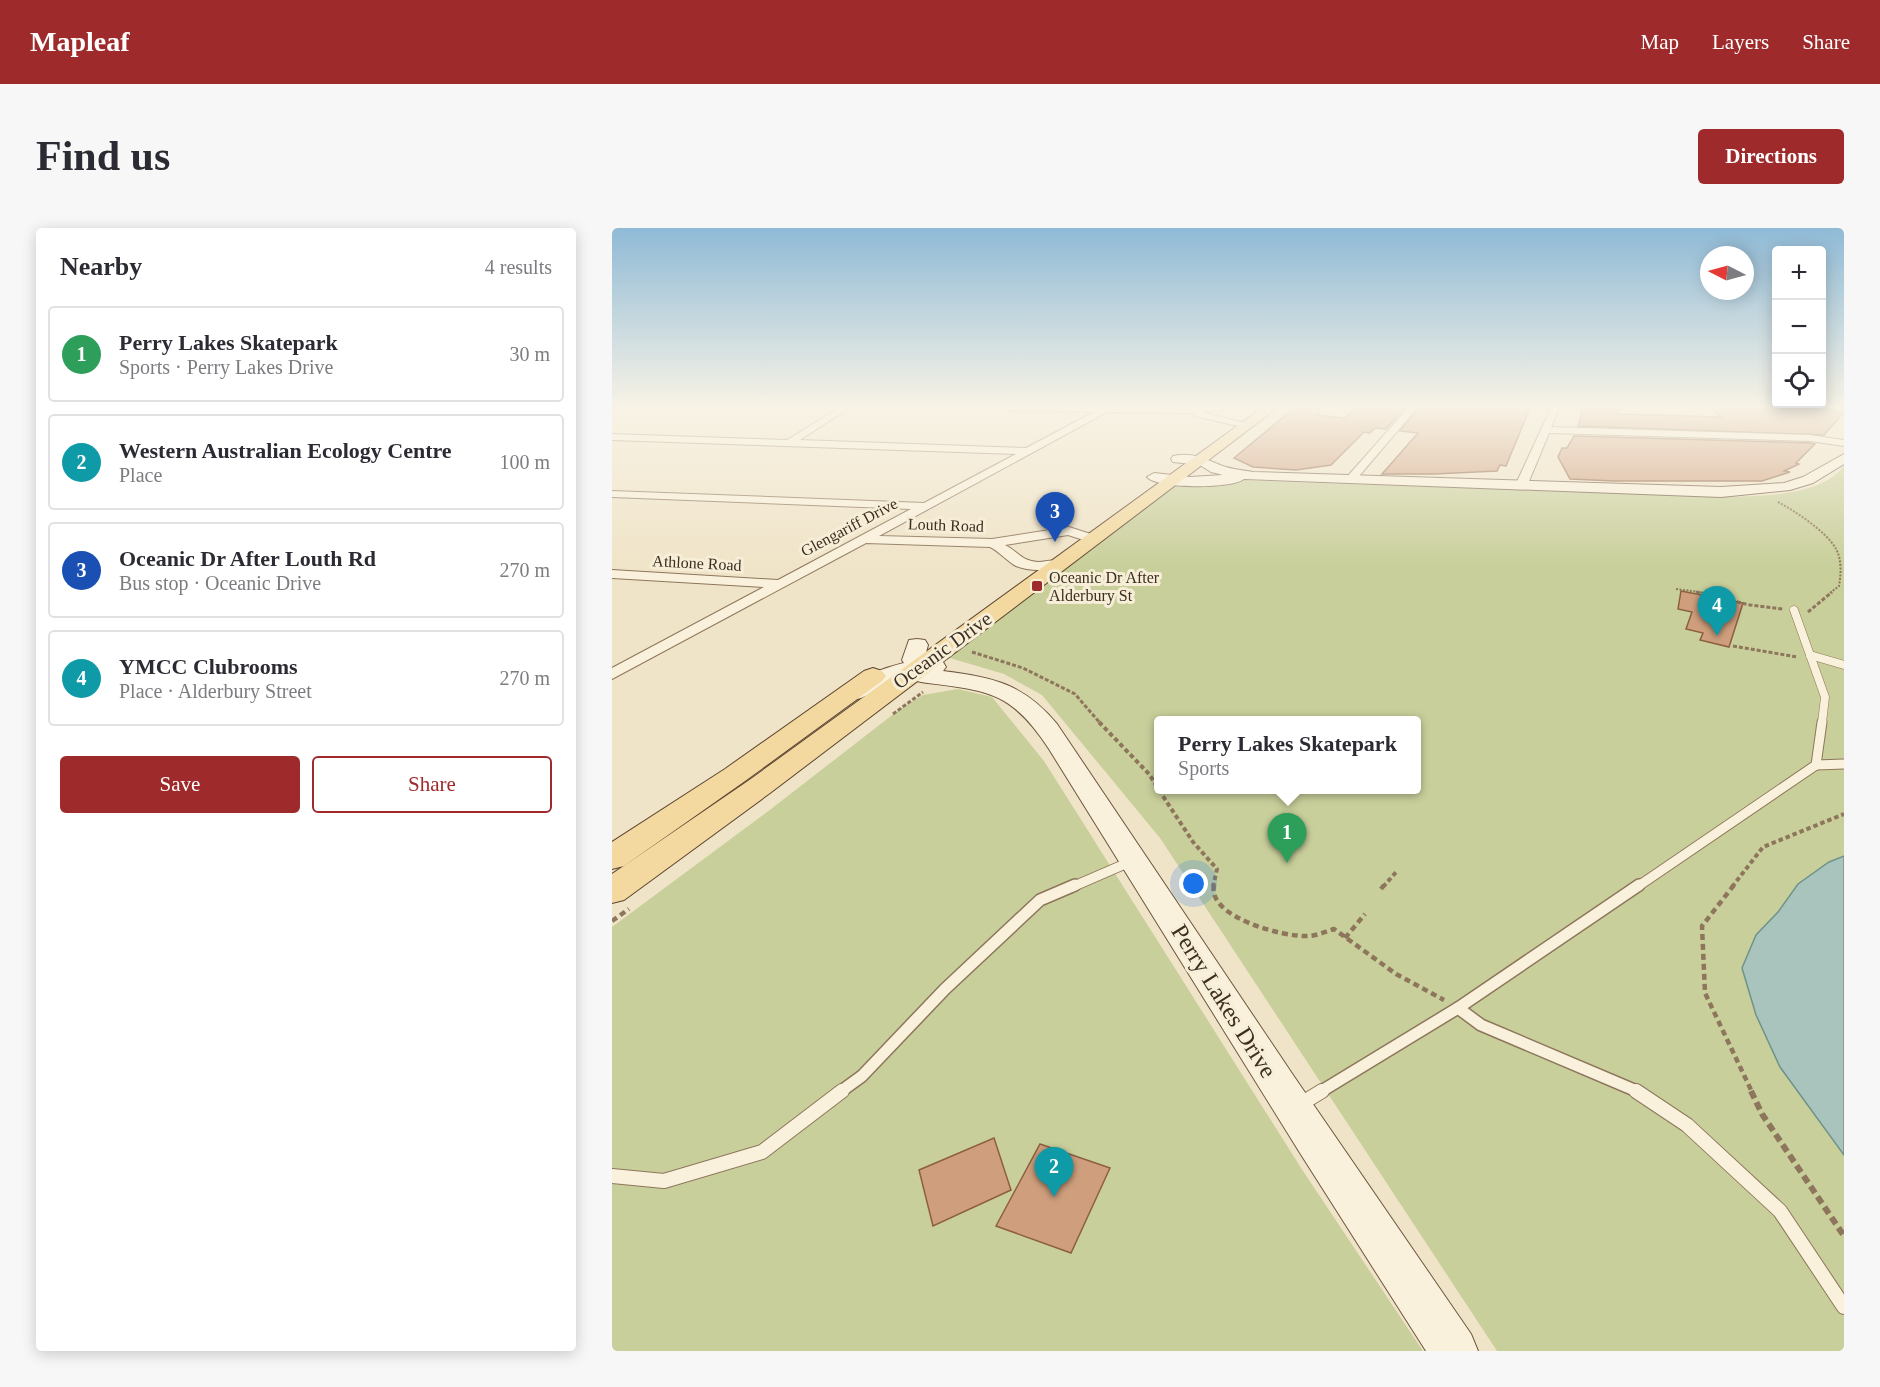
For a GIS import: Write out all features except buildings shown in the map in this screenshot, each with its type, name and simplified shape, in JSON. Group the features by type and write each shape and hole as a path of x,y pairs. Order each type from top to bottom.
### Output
{"main road":[{"name":"Oceanic Drive","path":"1162,479 1178,460"},
{"name":"Oceanic Drive","path":"964,612 1031,565 1084,536 1162,479 1198,460"},
{"name":"Oceanic Drive","path":"612,858 840,700 1059,564 1084,536"},
{"name":"Oceanic Drive","path":"612,891 759,787 924,648"}],"street":[{"name":"Glengariff Drive","path":"612,674 1009,460"},
{"path":"1200,460 1222,471 1253,477"},
{"path":"1350,480 1367,460"},
{"path":"1521,486 1532,460"},
{"path":"1162,479 1197,482 1253,477 1739,492 1785,487 1808,480 1837,462"},
{"path":"612,494 924,506"},
{"name":"Louth Road","path":"864,538 992,543 1053,533 1084,536"},
{"name":"Louth Road","path":"992,543 1006,550 1020,563 1031,565"},
{"path":"1031,565 1059,564"},
{"name":"Athlone Road","path":"612,574 779,584"},
{"name":"Perry Lakes Drive","path":"924,648 921,675 955,681 966,664 999,689 1023,701 1044,724 1135,860 1292,1109 1454,1351"}],"lane":[{"path":"1794,610 1825,697 1816,765"},
{"path":"1811,658 1844,665"},
{"path":"1292,1109 1458,1008 1816,765 1844,764"},
{"path":"612,1176 664,1180 762,1152 862,1076 945,989 1040,900 1135,860"},
{"path":"1458,1008 1481,1025 1635,1090 1687,1125 1780,1211 1844,1307"}],"path":[{"path":"1676,589 1712,594 1770,609 1809,612 1815,608 1818,602 1839,586 1842,570 1835,547 1799,514 1775,500"},
{"path":"1733,646 1811,658"},
{"path":"966,664 1023,668 1075,694 1116,742 1149,774 1154,782"},
{"path":"1161,794 1193,842 1217,869 1212,891 1218,906 1242,920 1282,932 1304,936 1334,929 1396,974 1458,1008"},
{"path":"1844,814 1763,847 1702,926 1705,993 1762,1114 1844,1236"},
{"path":"1381,889 1397,871"},
{"path":"1345,938 1365,914"}],"green space":[{"path":"1844,466 1844,1351 1497,1351 1160,838 1042,695 1004,674 943,656 1171,485 1237,480 1728,497 1790,492 1821,484"},
{"path":"958,689 992,697 1044,761 1303,1171 1423,1351 612,1351 612,927 771,809 900,709 923,695"}],"water":[{"path":"1844,856 1844,1155 1780,1067 1756,1015 1742,968 1756,935 1778,912 1798,884 1829,862"}],"place":[{"name":"Oceanic Dr After Louth Rd","path":"1055,542"},
{"name":"Oceanic Dr After Alderbury St","path":"1037,586"},
{"name":"YMCC Clubrooms","path":"1717,636"},
{"name":"Perry Lakes Skatepark","path":"1287,863"},
{"name":"Western Australian Ecology Centre","path":"1054,1197"}]}
